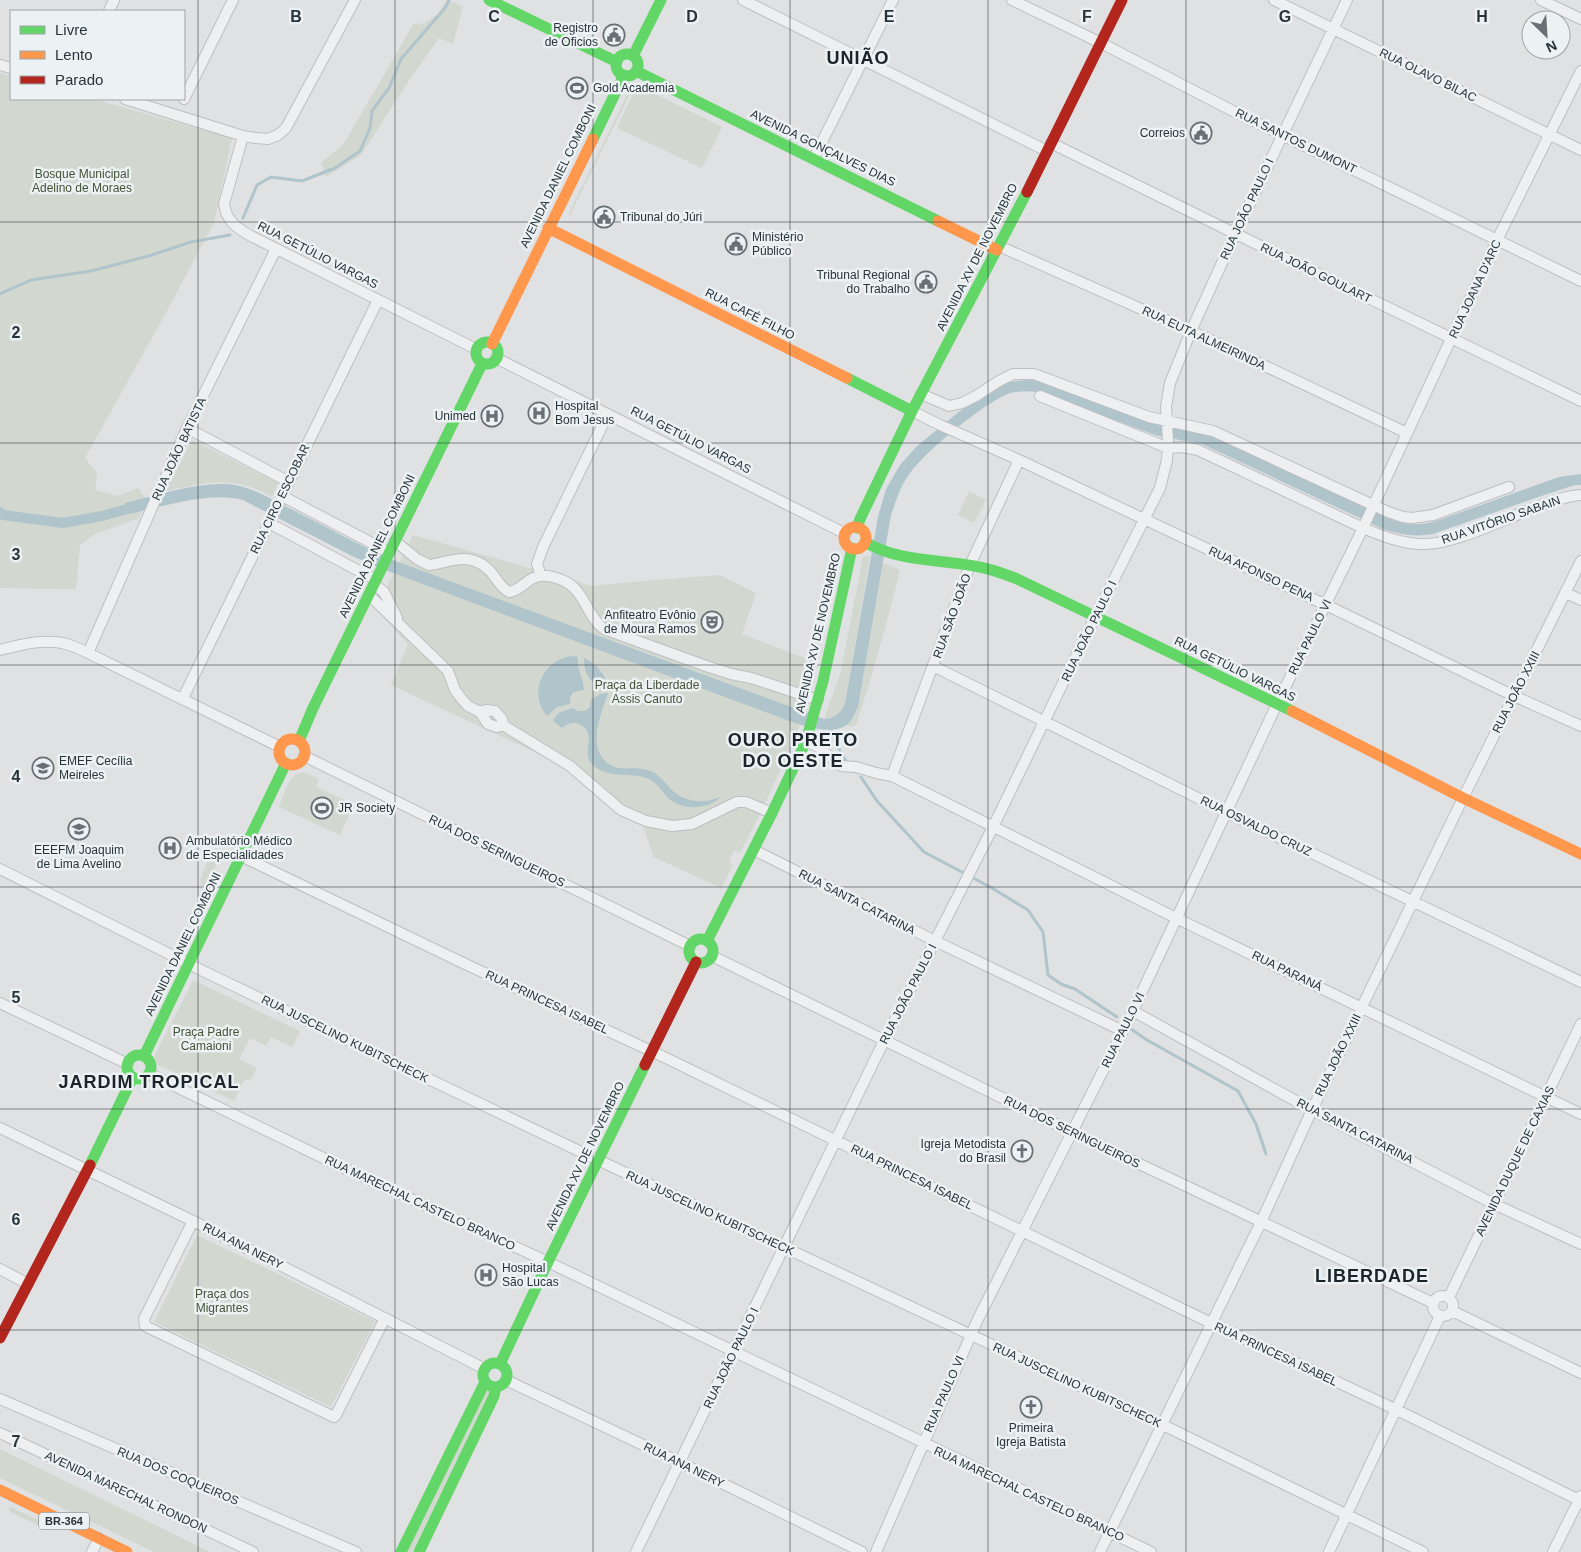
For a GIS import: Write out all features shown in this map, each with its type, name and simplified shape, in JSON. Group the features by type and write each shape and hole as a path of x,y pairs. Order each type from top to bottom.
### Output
{"main road":[{"path":"489,0 617,62"},
{"path":"633,56 661,0"},
{"name":"AVENIDA XV DE NOVEMBRO","path":"858,528 860,518 921,394 998,248 1122,0"},
{"path":"625,55 633,56 637,61 636,71 629,76 618,71 617,62 620,57 625,55"},
{"name":"AVENIDA GONÇALVES DIAS","path":"636,71 998,248"},
{"name":"AVENIDA DANIEL COMBONI","path":"492,344 624,75"},
{"name":"RUA CAFÉ FILHO","path":"548,228 912,412"},
{"path":"483,343 492,344 497,350 496,358 489,364 482,364 477,359 476,349 483,343"},
{"name":"AVENIDA DANIEL COMBONI","path":"298,741 482,364"},
{"path":"858,528 864,532 868,544 859,548 852,548 845,541 846,534 850,529 858,528"},
{"name":"RUA GETÚLIO VARGAS","path":"868,544 886,553 924,561 992,569 1015,578 1277,704 1463,798 1581,854"},
{"name":"AVENIDA XV DE NOVEMBRO","path":"707,941 754,850 806,741 838,617 852,548"},
{"path":"294,739 298,741 304,748 302,760 295,764 286,763 280,758 280,746 286,740 294,739"},
{"name":"AVENIDA DANIEL COMBONI","path":"144,1056 286,763"},
{"path":"703,939 707,941 713,949 712,956 707,962 696,962 690,957 690,946 696,941 703,939"},
{"name":"AVENIDA XV DE NOVEMBRO","path":"500,1364 548,1262 696,962"},
{"path":"144,1056 151,1064 150,1074 141,1079 133,1077 128,1071 128,1064 133,1057 144,1056"},
{"path":"0,1338 87,1171 133,1077"},
{"path":"490,1364 500,1364 506,1369 506,1380 502,1385 490,1386 485,1382 483,1376 485,1369 490,1364"},
{"path":"401,1552 485,1382"},
{"path":"419,1552 494,1396 496,1387"},
{"name":"BR-364","path":"0,1490 127,1552"}],"street":[{"path":"185,97 233,0"},
{"path":"128,100 243,136 268,139 278,135 286,128 355,0"},
{"name":"RUA JOÃO GOULART","path":"743,0 864,60 1236,234 1581,401"},
{"path":"762,10 768,0"},
{"path":"814,158 893,0"},
{"name":"RUA SANTOS DUMONT","path":"1012,0 1101,43 1231,110 1581,281"},
{"name":"RUA OLAVO BILAC","path":"1274,0 1581,150"},
{"name":"RUA JOÃO PAULO I","path":"636,1552 885,1040 1145,520 1163,480 1167,433 1166,407 1170,383 1191,331 1282,134 1347,0"},
{"path":"1541,0 1581,19"},
{"name":"RUA JOANA D'ARC","path":"1373,508 1497,240 1581,71"},
{"path":"176,114 183,100"},
{"name":"RUA GETÚLIO VARGAS","path":"243,136 224,204 225,214 230,222 243,232 476,349"},
{"name":"RUA EUTA ALMEIRINDA","path":"998,248 1191,331 1407,433"},
{"name":"RUA JOÃO BATISTA","path":"88,652 187,428 276,249"},
{"name":"RUA CIRO ESCOBAR","path":"183,698 378,300"},
{"name":"RUA GETÚLIO VARGAS","path":"496,358 846,534"},
{"path":"921,394 949,406 962,403 976,396 1013,374 1034,374 1149,418 1167,433"},
{"path":"1040,396 1167,433 1214,431 1373,508 1403,517 1422,518 1508,488"},
{"name":"RUA CAFÉ FILHO","path":"912,412 940,425"},
{"path":"541,576 538,564 544,547 608,414"},
{"name":"RUA AFONSO PENA","path":"940,425 1326,604 1514,696 1581,726"},
{"path":"187,428 288,482"},
{"name":"RUA VITÓRIO SABAIN","path":"1167,433 1183,447 1198,450 1364,525 1381,536 1412,544 1439,543 1549,503 1581,496"},
{"name":"RUA SÃO JOÃO","path":"892,776 970,565 1019,460"},
{"path":"281,499 388,555"},
{"name":"RUA PAULO VI","path":"876,1552 970,1335 1133,1011 1277,704 1373,508"},
{"path":"270,520 377,578 400,624"},
{"path":"395,541 417,559 429,565 468,559 482,564 493,574 503,588 509,592 520,588 533,578 541,576 557,578 568,582 580,594 596,623 610,632 706,666 751,678 818,700"},
{"name":"RUA JOÃO XXIII","path":"1100,1552 1261,1222 1312,1110 1412,901 1581,561"},
{"path":"1566,593 1581,600"},
{"path":"369,595 448,671 455,690 461,698 468,706 480,712 488,724 497,727 503,726 570,766 621,810 646,821 672,826 692,824 737,802 746,802 772,813"},
{"path":"0,650 27,643 63,643 88,652 280,746"},
{"name":"RUA OSVALDO CRUZ","path":"933,666 1226,812 1581,982"},
{"name":"RUA PARANÁ","path":"806,741 820,748 841,766 856,767 892,776 1176,918 1581,1114"},
{"name":"RUA DOS SERINGUEIROS","path":"304,756 690,946"},
{"name":"RUA SANTA CATARINA","path":"754,850 935,941 1123,1031"},
{"name":"RUA PRINCESA ISABEL","path":"241,856 652,1051 1211,1323 1580,1499"},
{"name":"RUA JUSCELINO KUBITSCHECK","path":"0,869 189,965 784,1248 1161,1424 1423,1552"},
{"name":"RUA DOS SERINGUEIROS","path":"712,956 1072,1132 1433,1303"},
{"path":"0,1003 128,1064"},
{"name":"RUA SANTA CATARINA","path":"1133,1011 1312,1110 1494,1204 1581,1244"},
{"name":"AVENIDA DUQUE DE CAXIAS","path":"1449,1297 1581,1024"},
{"name":"RUA MARECHAL CASTELO BRANCO","path":"150,1074 346,1169 548,1262 1151,1552"},
{"name":"RUA ANA NERY","path":"0,1128 193,1221 485,1369"},
{"path":"193,1221 144,1320 145,1326 334,1417 385,1318"},
{"path":"0,1269 28,1284"},
{"path":"1442,1296 1449,1297 1453,1304 1452,1311 1446,1316 1440,1316 1434,1310 1433,1303 1442,1296"},
{"path":"1452,1311 1581,1373"},
{"path":"1329,1552 1440,1316"},
{"name":"RUA ANA NERY","path":"506,1380 862,1552"},
{"name":"RUA DOS COQUEIROS","path":"0,1399 356,1552"},
{"name":"AVENIDA MARECHAL RONDON","path":"0,1433 253,1552"},
{"path":"1553,1552 1580,1499"},
{"path":"92,1552 99,1538"}],"green space":[{"path":"446,0 463,6 453,44 439,38 361,155 326,177 321,163 343,145 414,23 423,24 438,14"},
{"name":"Bosque Municipal Adelino de Moraes","path":"0,73 10,76 10,100 97,100 232,138 214,223 85,458 97,473 95,490 118,496 138,488 146,499 139,518 95,534 80,545 76,589 0,588"},
{"path":"637,85 722,127 702,168 617,128"},
{"path":"628,93 630,94 570,215 568,215"},
{"path":"192,440 278,483 272,497 250,487 224,482 166,491"},
{"path":"969,491 986,500 974,523 958,515"},
{"name":"Praça da Liberdade Assis Canuto","path":"413,535 529,568 543,569 591,586 719,575 756,593 742,634 807,659 811,653 819,656 797,734 740,853 734,850 729,862 733,865 721,888 654,857 643,826 616,813 579,779 558,763 391,685 408,644 376,609"},
{"path":"870,556 845,704 837,715 824,719 841,671 863,557"},
{"path":"883,563 900,570 880,648 856,725 850,727 847,724 854,717 858,707"},
{"name":"JR Society","path":"303,772 319,779 316,787 354,804 340,835 279,807 290,781"},
{"path":"219,850 223,852 205,887 201,885 204,870 212,856"},
{"name":"Praça Padre Camaioni","path":"193,981 300,1031 292,1047 271,1037 266,1046 250,1038 239,1059 257,1068 250,1081 245,1079 234,1101 154,1061 154,1057"},
{"name":"Praça dos Migrantes","path":"197,1235 375,1321 331,1407 154,1322"},
{"path":"485,1391 489,1391 490,1394 412,1552 406,1552"},
{"path":"0,1449 210,1552 154,1552 6,1481 0,1478"},
{"path":"11,1507 46,1524 47,1527 44,1528 10,1512 9,1509"}],"shaded area":[{"path":"1033,379 1162,425 1208,433 1402,523 1429,523 1559,477 1581,474 1581,485 1575,485 1544,495 1433,534 1402,534 1383,529 1202,444 1158,436 1037,392 1010,393 999,398 971,417 940,442 916,466 898,494 891,515 858,707 848,724 831,730 789,721 393,573 354,557 243,500 216,497 171,504 128,514 125,503 201,485 226,484 241,486 398,562 824,719 837,715 845,704 878,517 886,489 900,465 917,446 990,389 1009,382"},
{"path":"571,656 578,657 578,666 584,690 573,692 570,704 557,707 547,716 541,707 539,698 541,679 552,664"},
{"path":"584,658 599,669 608,686 601,687 590,679 586,672"},
{"path":"608,693 600,716 597,733 598,749 606,762 611,766 651,771 658,775 676,794 688,800 708,801 721,797 702,806 687,807 668,798 650,779 604,772 592,764 588,754 588,732 585,728 575,723 568,724 562,728 553,721 563,711 573,708 577,711 585,711 590,707 591,699"}],"waterway":[{"path":"243,218 257,185 271,177 302,181 335,168 360,151 370,128 372,111 389,88 401,59 445,8 449,0"},
{"path":"0,294 31,280 91,271 152,255 191,242 230,235"},
{"path":"0,512 3,515 63,523 102,516 138,506"},
{"path":"830,728 846,761"},
{"path":"861,777 877,801 924,852 992,888 1028,910 1043,932 1048,975 1061,984 1075,989 1117,1017"},
{"path":"1131,1029 1238,1091 1256,1124 1266,1154"}],"traffic: fast":[{"path":"489,0 617,62"},
{"path":"633,56 661,0"},
{"path":"627,54 637,61 638,65 631,75 627,76 617,69 616,65 623,55 627,54"},
{"path":"636,71 938,221"},
{"path":"593,139 624,75"},
{"path":"857,528 912,411 1027,192"},
{"path":"487,342 495,345 498,353 495,361 487,364 479,361 476,353 479,345 487,342"},
{"path":"299,741 313,708 482,364"},
{"path":"847,378 912,411"},
{"path":"865,542 904,557 979,567 1015,578 1292,711"},
{"path":"707,941 806,741 823,681 852,548"},
{"path":"144,1056 286,763"},
{"path":"701,939 706,940 712,946 713,951 712,956 706,962 701,963 696,962 690,956 689,951 690,946 696,940 701,939"},
{"path":"139,1055 147,1059 151,1067 147,1075 139,1079 131,1075 127,1067 131,1059 139,1055"},
{"path":"500,1364 645,1065"},
{"path":"90,1165 133,1077"},
{"path":"495,1363 504,1366 507,1375 504,1384 495,1387 486,1384 483,1375 486,1366 495,1363"},
{"path":"401,1552 485,1382"},
{"path":"419,1552 494,1396 496,1387"}],"traffic: slow":[{"path":"492,344 593,139"},
{"path":"938,221 997,250"},
{"path":"548,228 847,378"},
{"path":"855,527 865,534 866,538 859,548 855,549 845,542 844,538 851,528 855,527"},
{"path":"1292,711 1463,798 1581,854"},
{"path":"292,739 301,743 305,752 301,761 292,765 283,761 279,752 283,743 292,739"},
{"path":"0,1490 127,1552"}],"traffic: jam":[{"path":"1027,192 1122,0"},
{"path":"645,1065 696,962"},
{"path":"0,1338 90,1165"}],"place":[{"name":"Registro de Oficios","path":"614,35"},
{"name":"Gold Academia","path":"577,88"},
{"name":"Correios","path":"1201,133"},
{"name":"Tribunal do Júri","path":"604,217"},
{"name":"Ministério Público","path":"736,244"},
{"name":"Tribunal Regional do Trabalho","path":"926,282"},
{"name":"Hospital Bom Jesus","path":"539,413"},
{"name":"Unimed","path":"492,416"},
{"name":"Anfiteatro Evônio de Moura Ramos","path":"712,622"},
{"name":"EMEF Cecília Meireles","path":"43,768"},
{"name":"JR Society","path":"322,808"},
{"name":"EEEFM Joaquim de Lima Avelino","path":"79,829"},
{"name":"Ambulatório Médico de Especialidades","path":"170,848"},
{"name":"Igreja Metodista do Brasil","path":"1022,1151"},
{"name":"Hospital São Lucas","path":"486,1275"},
{"name":"Primeira Igreja Batista","path":"1031,1407"}],"district":[{"name":"UNIÃO","path":"858,58"},
{"name":"OURO PRETO DO OESTE","path":"793,750"},
{"name":"JARDIM TROPICAL","path":"149,1082"},
{"name":"LIBERDADE","path":"1372,1276"}]}
